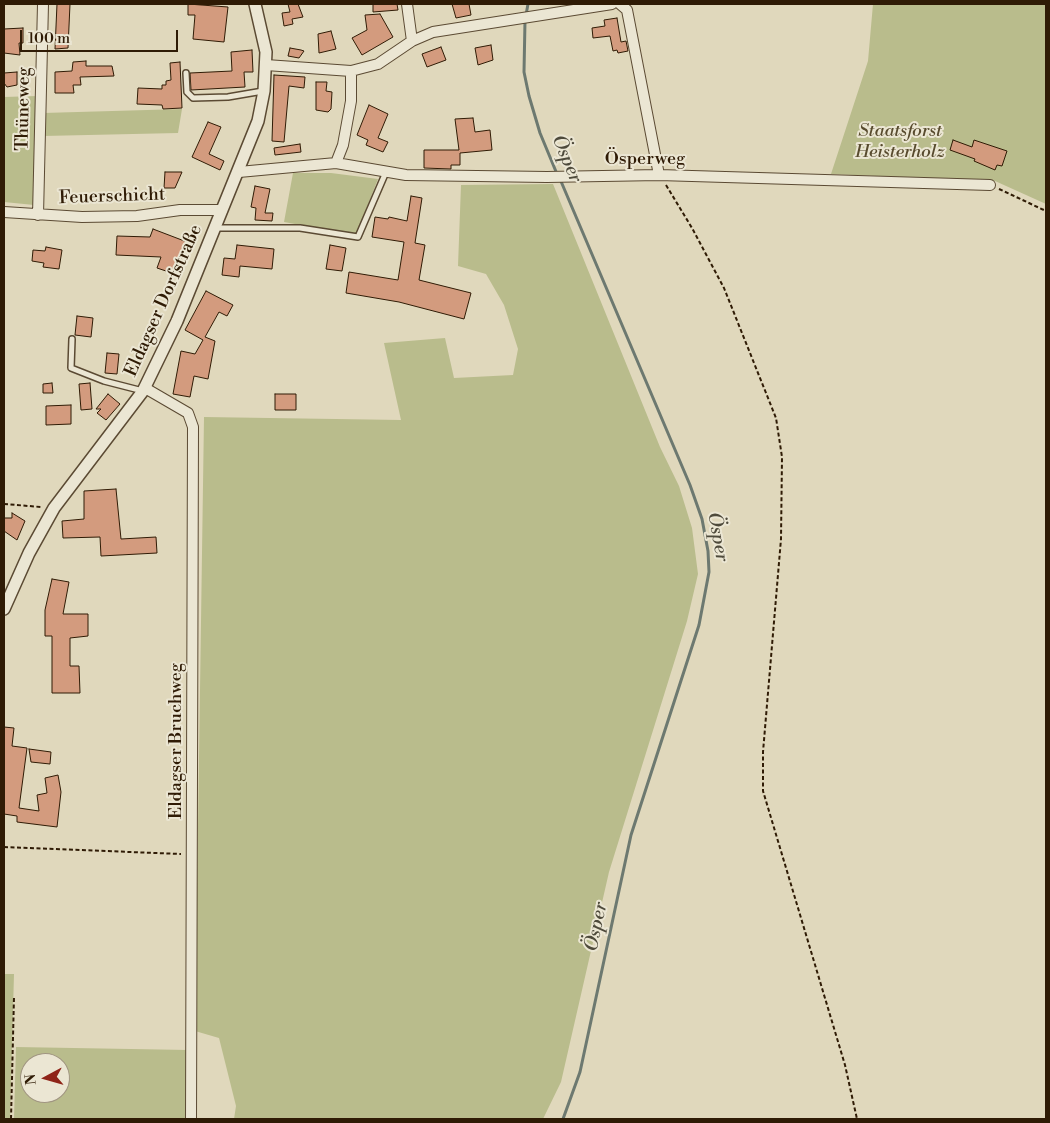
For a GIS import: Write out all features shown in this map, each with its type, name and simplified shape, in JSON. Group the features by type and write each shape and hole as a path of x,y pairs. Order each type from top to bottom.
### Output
{"street":[{"name":"Thüneweg","path":"38,215 42,4"},
{"name":"Eldagser Dorfstraße","path":"4,609 29,553 54,508 144,390 169,340 239,172 258,121 264,91 266,65 264,40 255,4"},
{"path":"407,4 412,41"},
{"path":"266,65 351,72 378,64 412,41 433,32 612,4"},
{"path":"620,4 628,10 659,175"},
{"path":"336,163 343,145 351,101 351,72"},
{"name":"Ösperweg","path":"239,172 336,163 406,175 564,177 659,175 990,185"},
{"name":"Feuerschicht","path":"4,212 82,217 138,216 180,210 222,210"},
{"name":"Eldagser Bruchweg","path":"144,390 188,413 193,426 193,854 190,1119"}],"lane":[{"path":"186,73 187,92 193,98 228,97 264,91"},
{"path":"215,228 300,228 358,237 386,172"},
{"path":"72,340 71,368 111,383 144,390"}],"path":[{"path":"659,175 692,228 724,288 776,418 782,457 781,539 762,752 763,791 845,1065 857,1119"},
{"path":"990,185 1046,211"},
{"path":"4,504 54,508"},
{"path":"4,846 193,854"},
{"path":"11,1119 14,997"}],"green space":[{"name":"Staatsforst Heisterholz","path":"873,4 1046,4 1046,204 995,181 831,174 868,61"},
{"path":"38,96 34,205 4,202 4,97"},
{"path":"182,109 178,133 43,136 43,113"},
{"path":"293,173 331,173 378,179 356,235 284,222"},
{"path":"553,184 660,447 679,486 692,528 698,574 687,621 609,872 561,1082 543,1119 234,1119 236,1106 219,1038 195,1031 204,417 401,420 384,343 445,338 454,378 513,375 518,349 504,305 486,274 458,266 461,185"},
{"path":"4,974 14,974 10,1119 4,1119"},
{"path":"16,1047 188,1050 186,1119 14,1119"}],"building":[{"path":"57,4 70,4 68,48 55,49"},
{"path":"188,4 228,7 224,42 193,39 195,15 188,15"},
{"path":"288,4 298,4 303,17 292,19 293,24 284,26 282,13 290,12"},
{"path":"373,4 397,4 398,10 373,12"},
{"path":"452,4 469,4 471,15 456,18"},
{"path":"380,14 393,37 362,55 352,38 367,30 365,15"},
{"path":"617,18 621,42 626,41 628,51 618,53 617,50 613,51 610,36 593,38 592,28 605,26 604,20"},
{"path":"23,28 23,43 19,43 20,55 4,53 4,29"},
{"path":"331,31 336,49 319,53 318,34"},
{"path":"491,45 493,60 478,65 475,48"},
{"path":"441,47 446,60 427,67 422,54"},
{"path":"290,48 304,51 299,58 288,56"},
{"path":"252,50 253,72 244,72 245,87 191,90 190,73 232,71 231,52"},
{"path":"86,61 86,66 112,66 114,76 80,77 81,85 73,85 74,93 55,93 55,72 72,71 73,62"},
{"path":"180,62 182,108 163,109 162,105 137,104 138,88 162,89 162,85 166,85 166,81 171,80 170,63"},
{"path":"17,72 17,85 7,87 4,83 4,73"},
{"path":"274,75 305,77 304,88 289,86 284,142 272,141"},
{"path":"316,82 327,82 326,91 332,92 331,109 328,112 316,110"},
{"path":"369,105 388,114 378,138 388,142 383,152 366,145 368,140 357,135"},
{"path":"473,118 475,132 490,130 492,150 460,153 460,165 451,165 451,169 424,168 424,150 459,150 455,119"},
{"path":"208,122 221,127 209,154 224,161 220,170 192,157"},
{"path":"953,140 972,147 974,140 1007,151 1002,166 997,165 995,170 974,161 975,159 950,150"},
{"path":"300,144 301,152 275,155 274,148"},
{"path":"165,172 182,172 175,188 164,188"},
{"path":"255,186 270,189 265,213 273,213 272,221 255,220 256,208 251,207"},
{"path":"411,196 422,198 415,243 425,245 419,280 471,293 464,319 399,302 346,293 349,272 398,280 404,242 372,237 375,217 388,219 389,217 407,221"},
{"path":"153,229 187,242 175,274 157,268 161,257 116,255 117,236 150,237"},
{"path":"237,245 274,249 272,269 240,266 239,277 222,275 224,258 235,259"},
{"path":"330,245 346,248 342,271 326,269"},
{"path":"46,247 62,250 59,269 43,267 44,263 32,261 33,250 45,251"},
{"path":"206,291 233,305 227,316 219,312 205,337 215,341 208,379 194,376 190,397 173,394 181,351 195,354 203,340 185,330"},
{"path":"77,316 93,318 91,337 75,335"},
{"path":"107,353 119,354 117,374 105,373"},
{"path":"52,383 53,393 43,393 43,384"},
{"path":"90,383 92,409 81,410 79,384"},
{"path":"108,394 120,404 106,420 97,413 101,409 96,409"},
{"path":"275,394 296,394 296,410 275,410"},
{"path":"71,405 71,424 46,425 46,406"},
{"path":"116,489 121,539 156,537 157,553 101,556 100,537 63,538 62,521 84,519 84,491"},
{"path":"12,513 25,521 17,540 4,531 4,518 12,518"},
{"path":"52,579 69,582 63,614 88,614 88,636 70,638 70,666 79,666 80,693 52,693 52,636 45,636 45,610"},
{"path":"4,727 14,728 12,746 27,748 19,808 39,811 37,795 47,793 45,778 58,775 61,792 57,827 17,822 17,816 4,814"},
{"path":"29,749 51,752 50,764 31,762"}],"waterway":[{"name":"Ösper","path":"526,15 528,4"},
{"name":"Ösper","path":"525,21 524,72 529,96 540,133 557,174"},
{"name":"Ösper","path":"560,179 690,485 702,519 708,551 709,572 699,625 631,835 580,1072 563,1119"}]}
